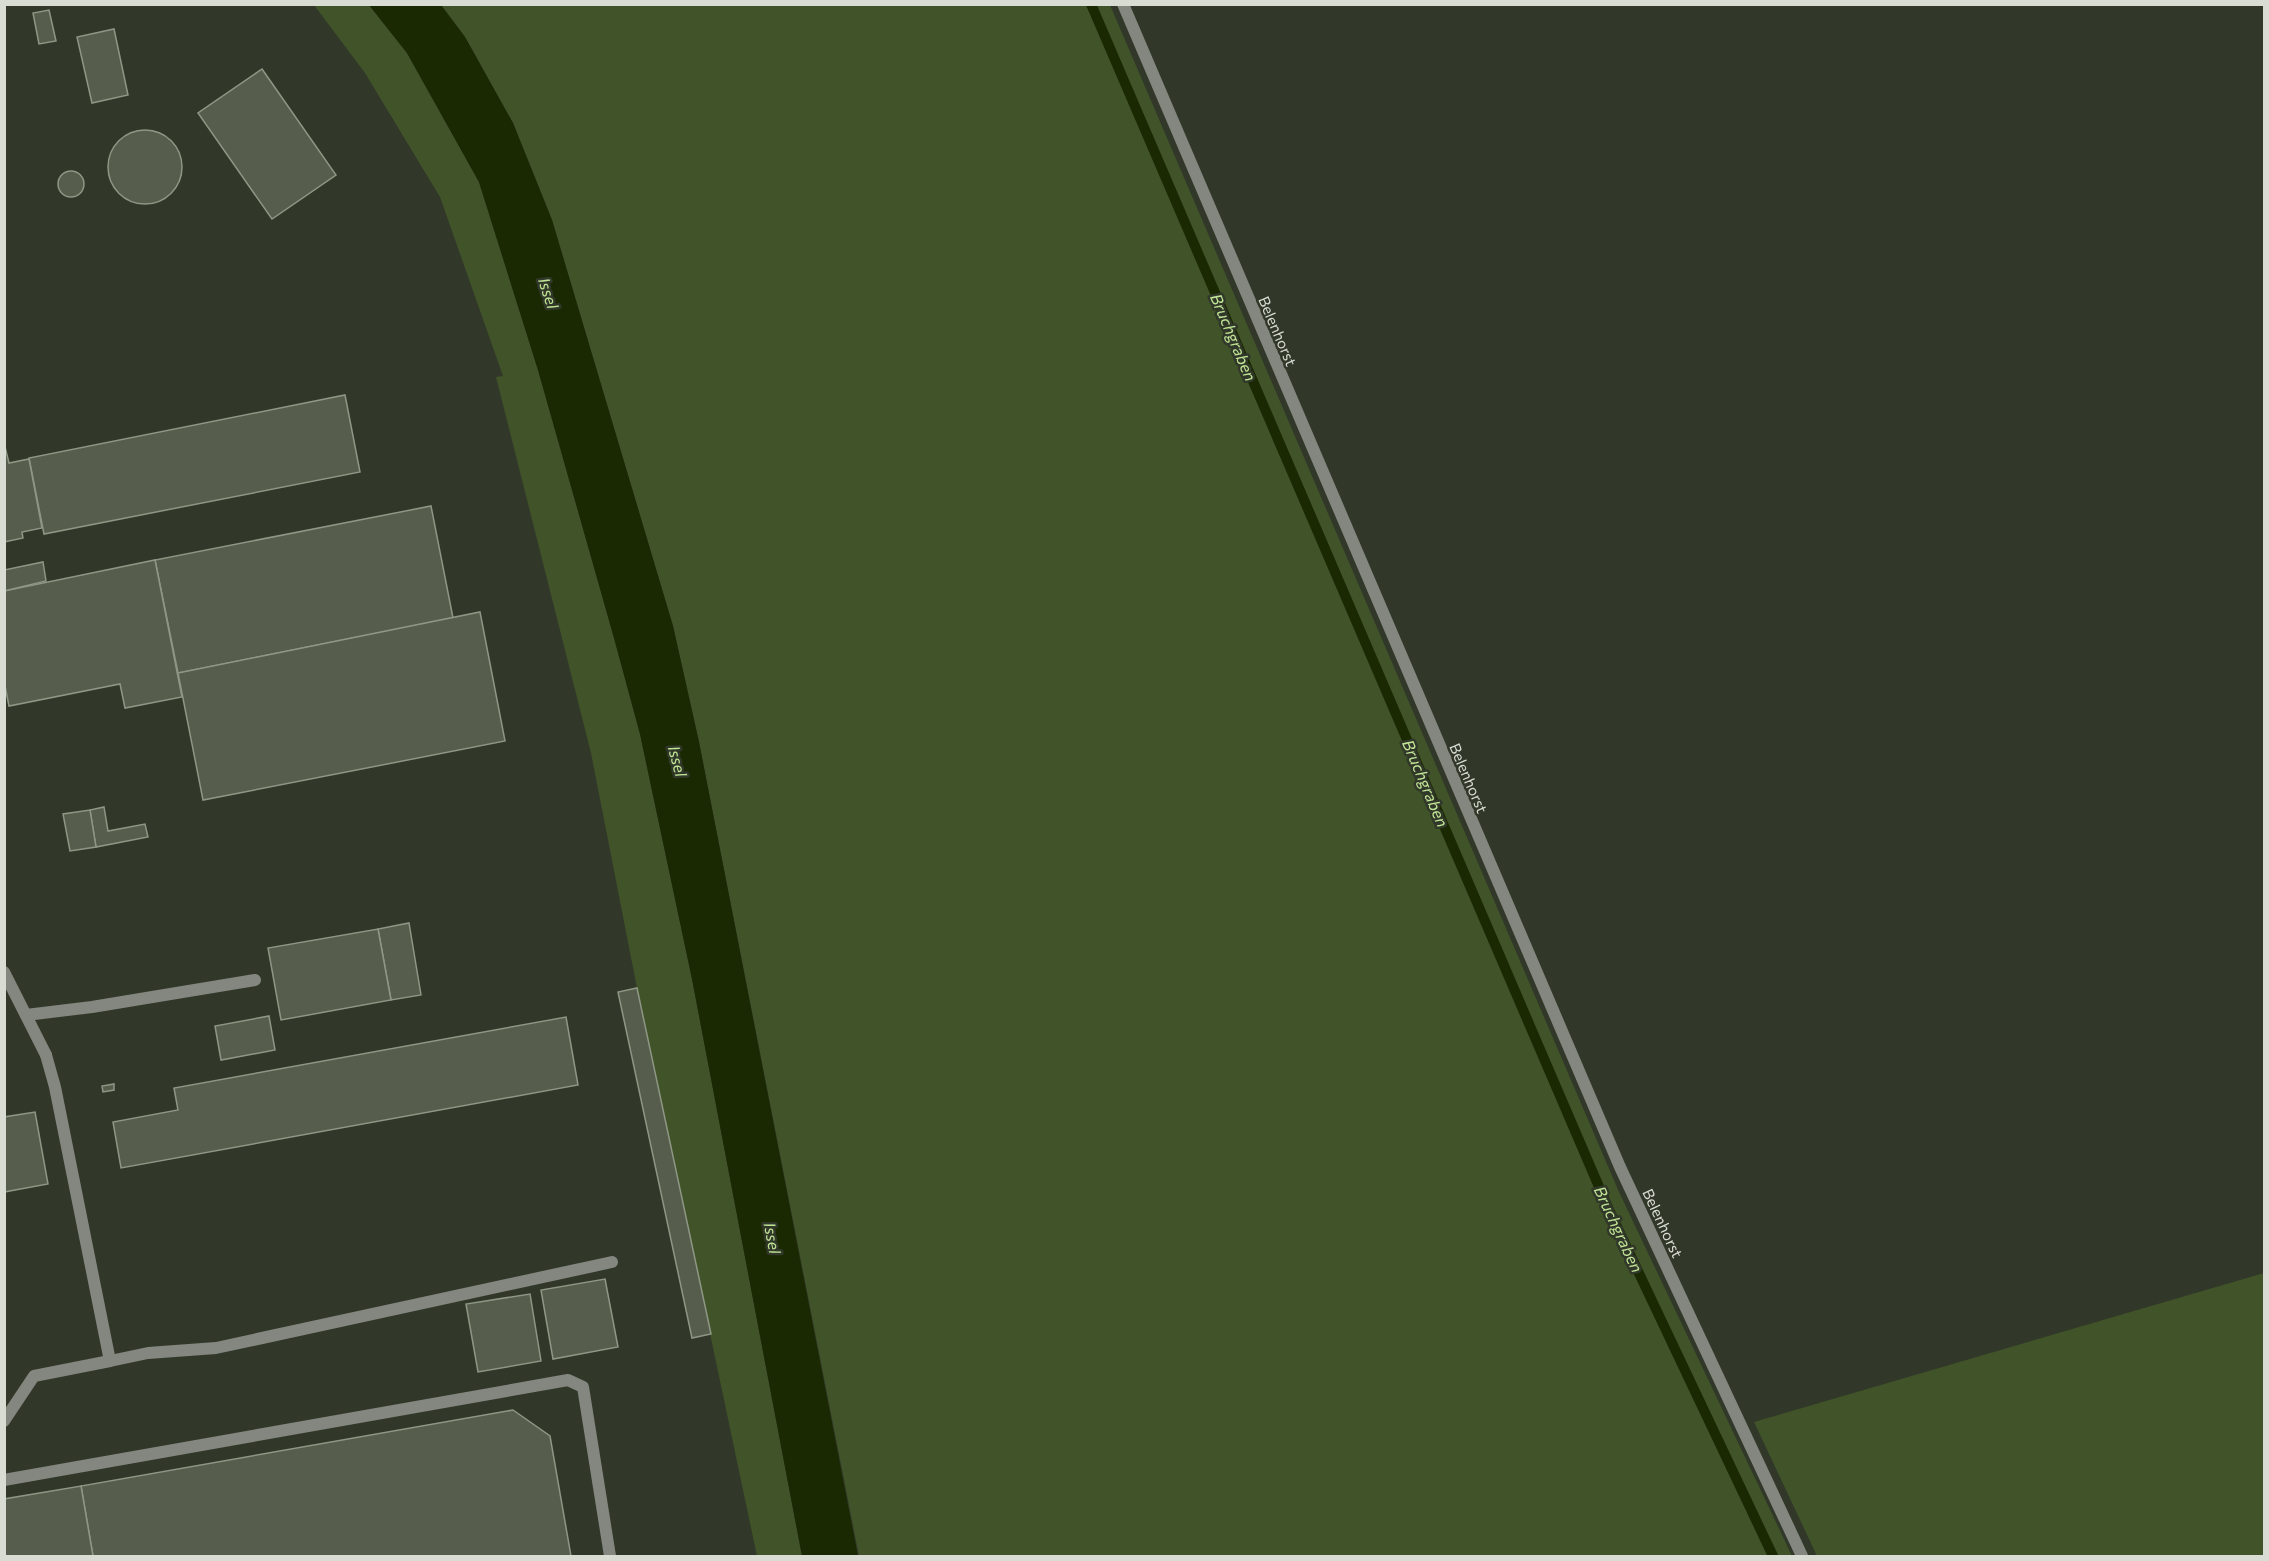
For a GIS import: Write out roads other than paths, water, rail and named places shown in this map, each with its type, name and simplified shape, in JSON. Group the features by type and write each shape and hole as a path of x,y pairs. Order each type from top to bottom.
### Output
{"street":[{"name":"Belenhorst","path":"1123,4 1620,1167 1802,1557"},
{"path":"4,972 46,1055 55,1086 110,1361"},
{"path":"26,1015 92,1007 255,980"},
{"path":"4,1420 34,1376 148,1353 216,1348 612,1262"},
{"path":"4,1480 568,1380 583,1387 610,1557"}],"water":[{"name":"Issel","path":"369,5 441,5 465,37 513,123 552,220 673,626 699,742 858,1556 802,1556 692,979 640,734 614,638 538,370 479,182 407,53"}],"waterway":[{"name":"Bruchgraben","path":"1091,4 1609,1210 1773,1556"}]}
